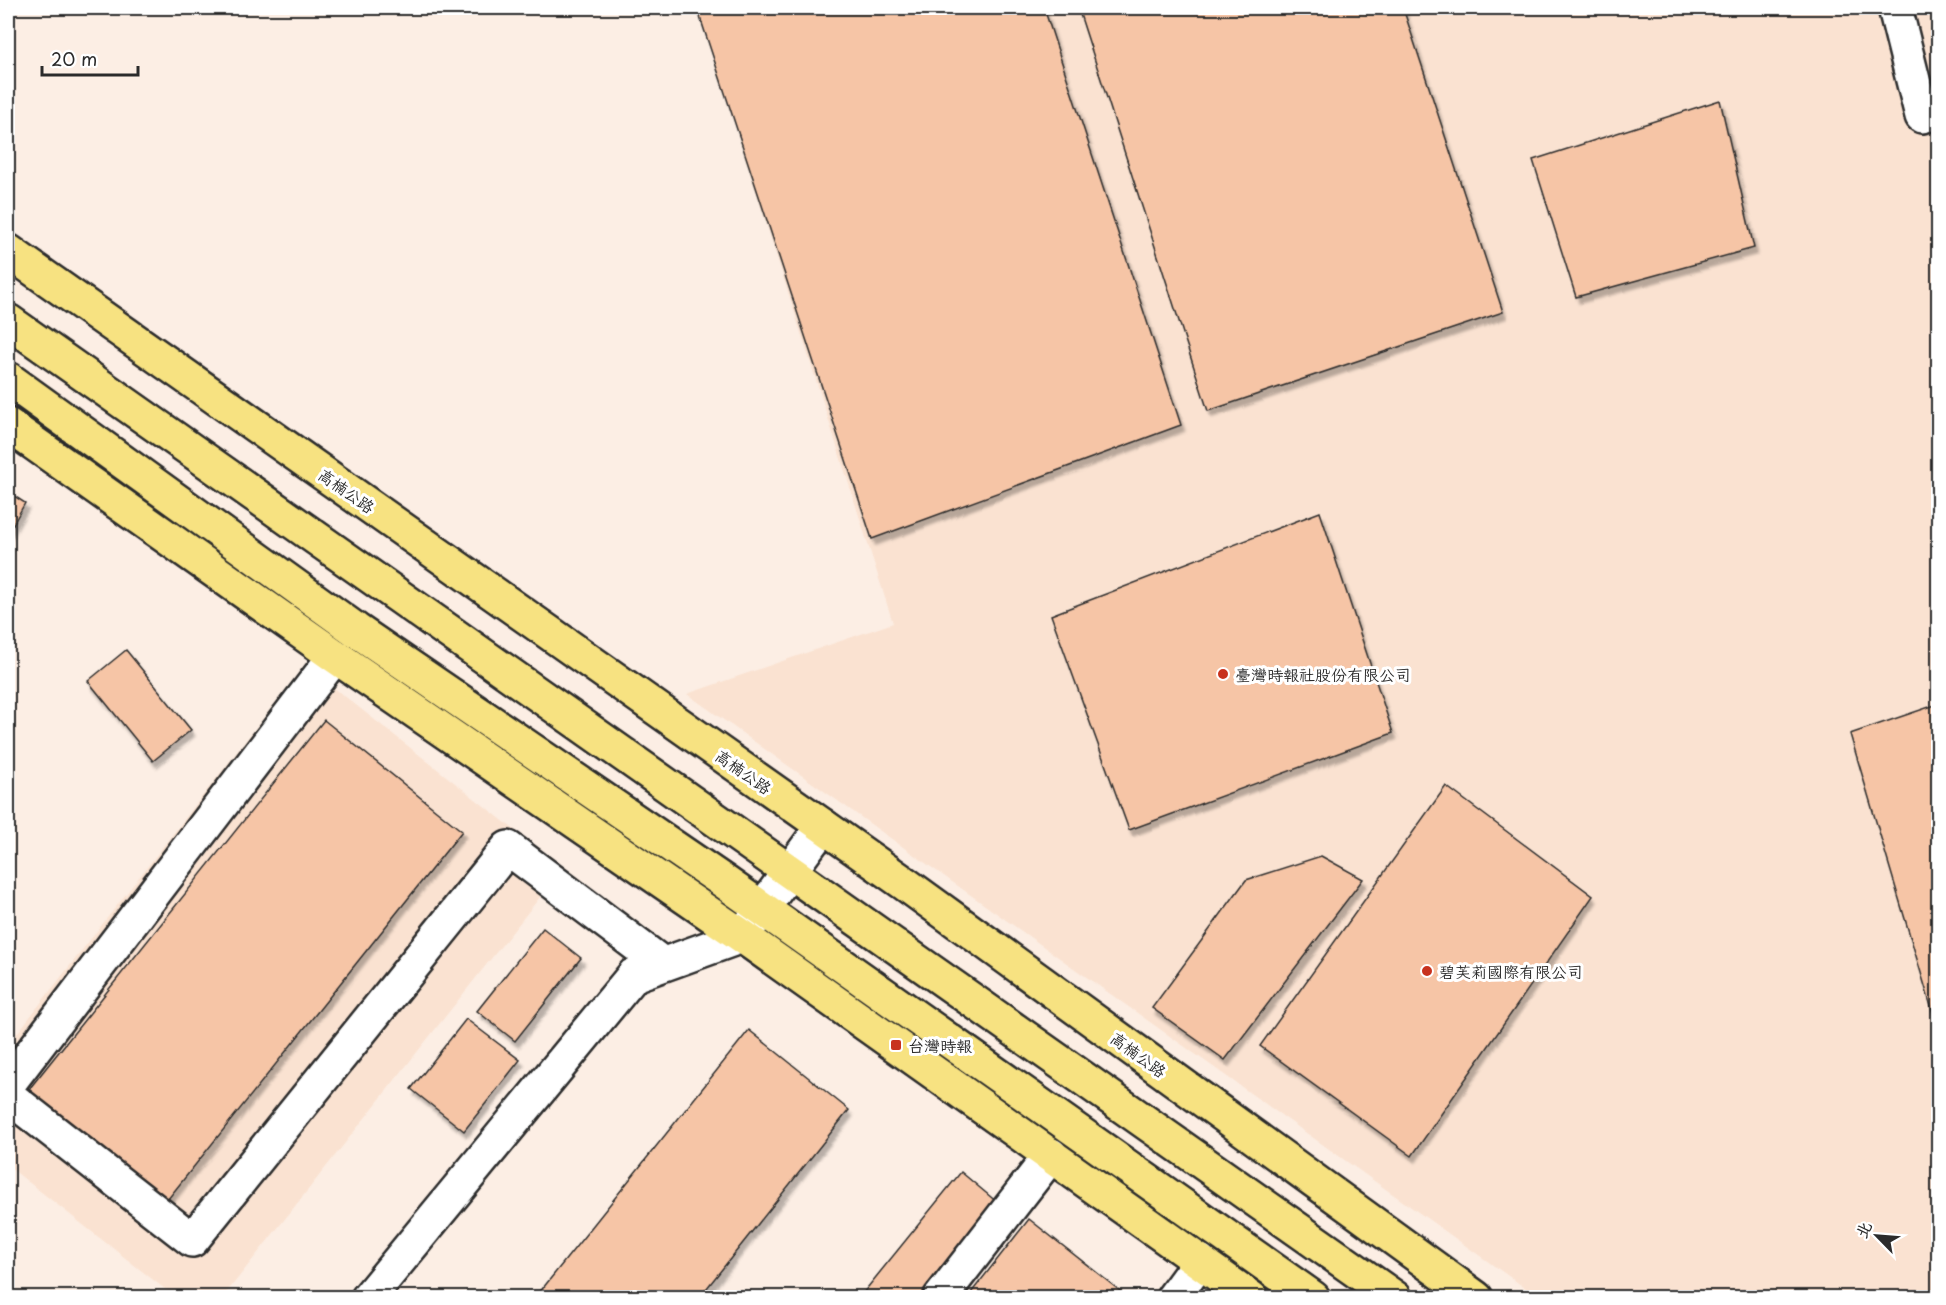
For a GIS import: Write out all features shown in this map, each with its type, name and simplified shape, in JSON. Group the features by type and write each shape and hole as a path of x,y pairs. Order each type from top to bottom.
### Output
{"main road":[{"name":"高楠公路","path":"8,250 823,826 1476,1298"},
{"path":"8,321 1395,1298"},
{"path":"8,379 356,630 762,909 1313,1298"},
{"path":"8,424 335,656 742,936 1251,1298"}],"lane":[{"path":"1895,8 1922,117 1938,112"},
{"path":"8,1084 335,656"},
{"path":"368,1298 634,975 661,963 742,936 823,826"},
{"path":"8,1096 192,1240 508,848 661,963"},
{"path":"940,1298 1051,1155"},
{"path":"1173,1298 1200,1261"}],"shaded area":[{"path":"698,8 1938,8 1938,1297 1538,1297 687,694 893,623"},
{"path":"305,665 563,868 223,1297 175,1297 8,1166 8,1045"}],"building":[{"path":"697,8 1044,8 1181,425 872,539"},
{"path":"1078,8 1403,8 1503,312 1208,411"},
{"path":"1720,100 1754,248 1576,297 1533,160"},
{"path":"8,492 25,503 8,533"},
{"name":"臺灣時報社股份有限公司","path":"1320,512 1393,733 1129,830 1051,615"},
{"path":"126,650 191,730 153,761 88,681"},
{"path":"1938,704 1938,1030 1850,734"},
{"path":"324,720 462,831 164,1204 26,1093"},
{"name":"碧芙莉國際有限公司","path":"1446,786 1593,896 1412,1156 1260,1046"},
{"path":"1321,856 1363,879 1225,1060 1152,1008 1246,880"},
{"path":"543,928 581,958 515,1041 477,1011"},
{"path":"466,1019 520,1060 464,1131 411,1089"},
{"path":"749,1030 849,1110 699,1298 544,1298 539,1293"},
{"path":"961,1172 1004,1208 932,1298 859,1298"},
{"path":"1029,1219 1129,1298 967,1298"}],"place":[{"name":"臺灣時報社股份有限公司","path":"1223,674"},
{"name":"碧芙莉國際有限公司","path":"1427,971"},
{"name":"台灣時報","path":"896,1045"}]}
